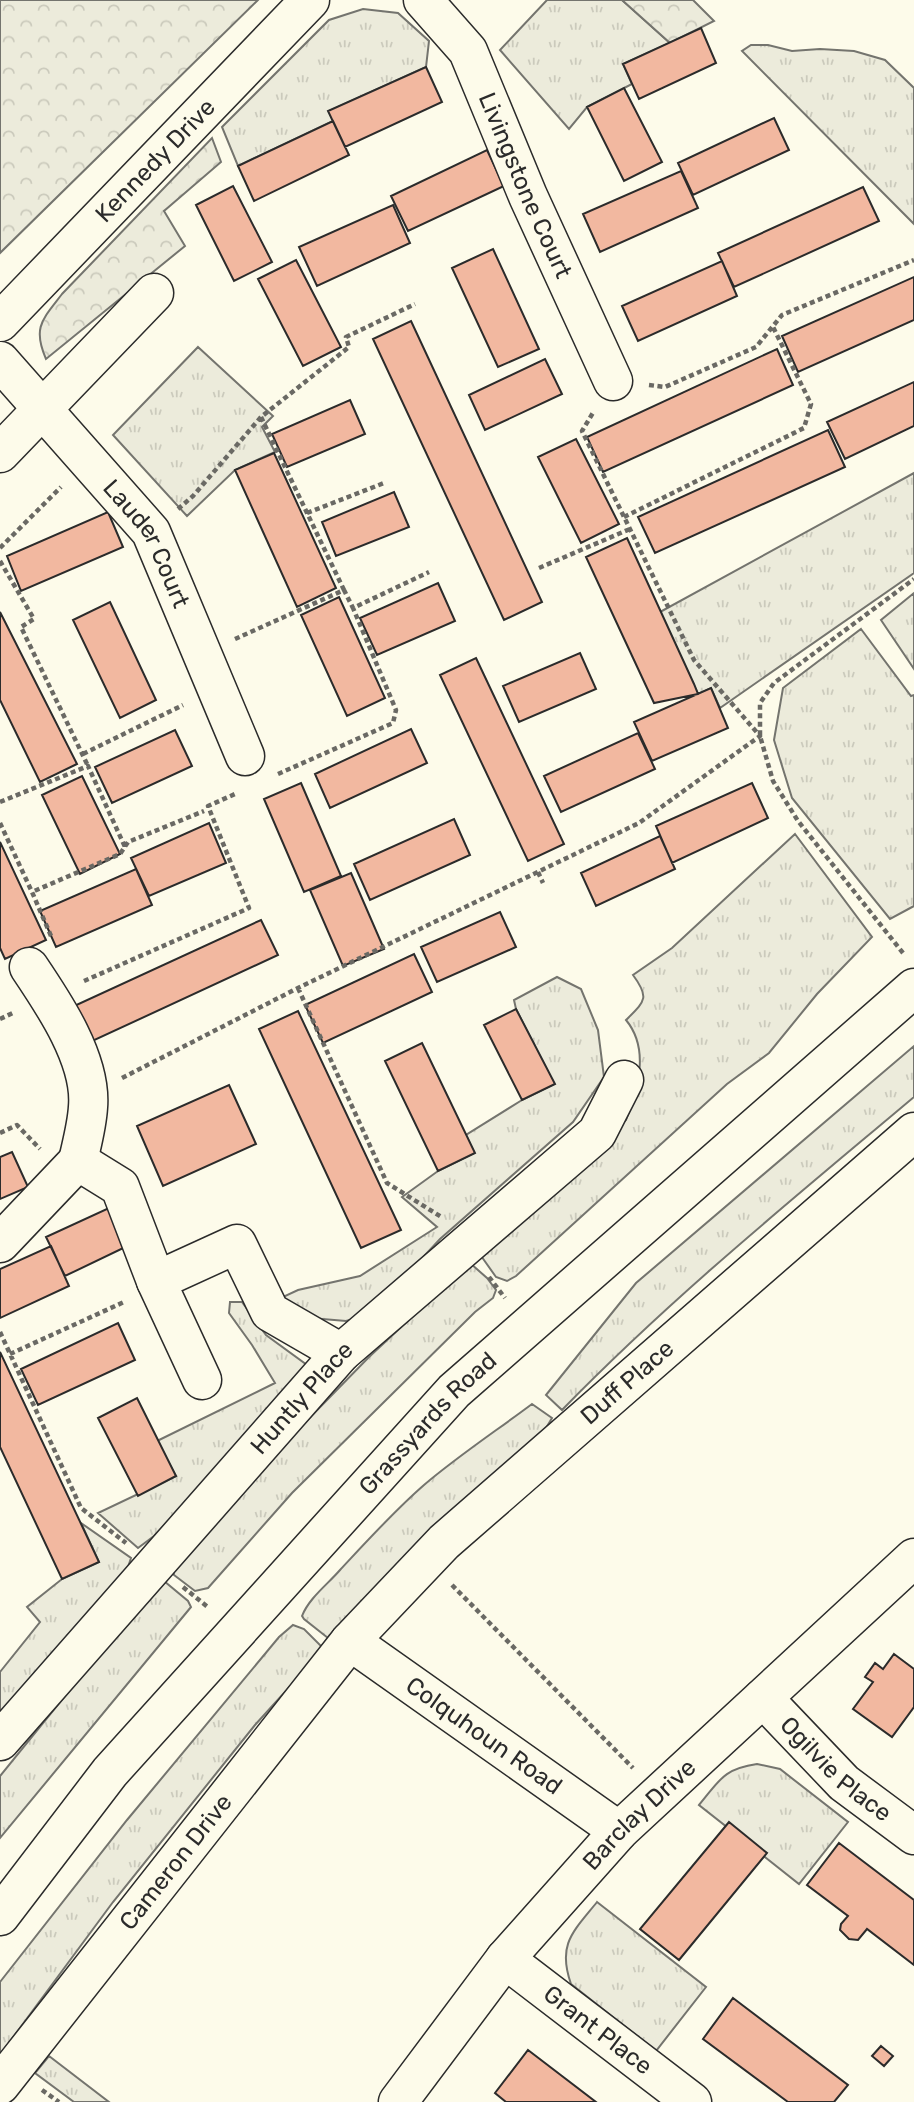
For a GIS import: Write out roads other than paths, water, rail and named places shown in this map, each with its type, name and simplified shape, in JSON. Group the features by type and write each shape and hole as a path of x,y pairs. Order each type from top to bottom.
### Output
{"street":[{"name":"Kennedy Drive","path":"0,322 310,0"},
{"name":"Livingstone Court","path":"422,0 468,51 528,196 613,381"},
{"path":"0,453 154,293"},
{"name":"Lauder Court","path":"0,361 151,532 252,775"},
{"name":"Grassyards Road","path":"0,1916 110,1772 454,1391 910,973"},
{"path":"0,1243 71,1168 89,1104 81,1059 39,982"},
{"name":"Huntly Place","path":"0,1741 341,1353 597,1133 624,1080"},
{"name":"Duff Place","path":"350,1641 444,1542 914,1132"},
{"path":"71,1168 120,1187 156,1281 202,1380"},
{"path":"156,1281 237,1244 271,1312 341,1353"},
{"name":"Barclay Drive","path":"398,2102 505,1959 619,1831 914,1558"},
{"name":"Colquhoun Road","path":"350,1641 619,1831"},
{"name":"Cameron Drive","path":"0,2085 350,1641"},
{"name":"Ogilvie Place","path":"763,1698 844,1783 914,1835"},
{"name":"Grant Place","path":"505,1959 692,2102"}]}
